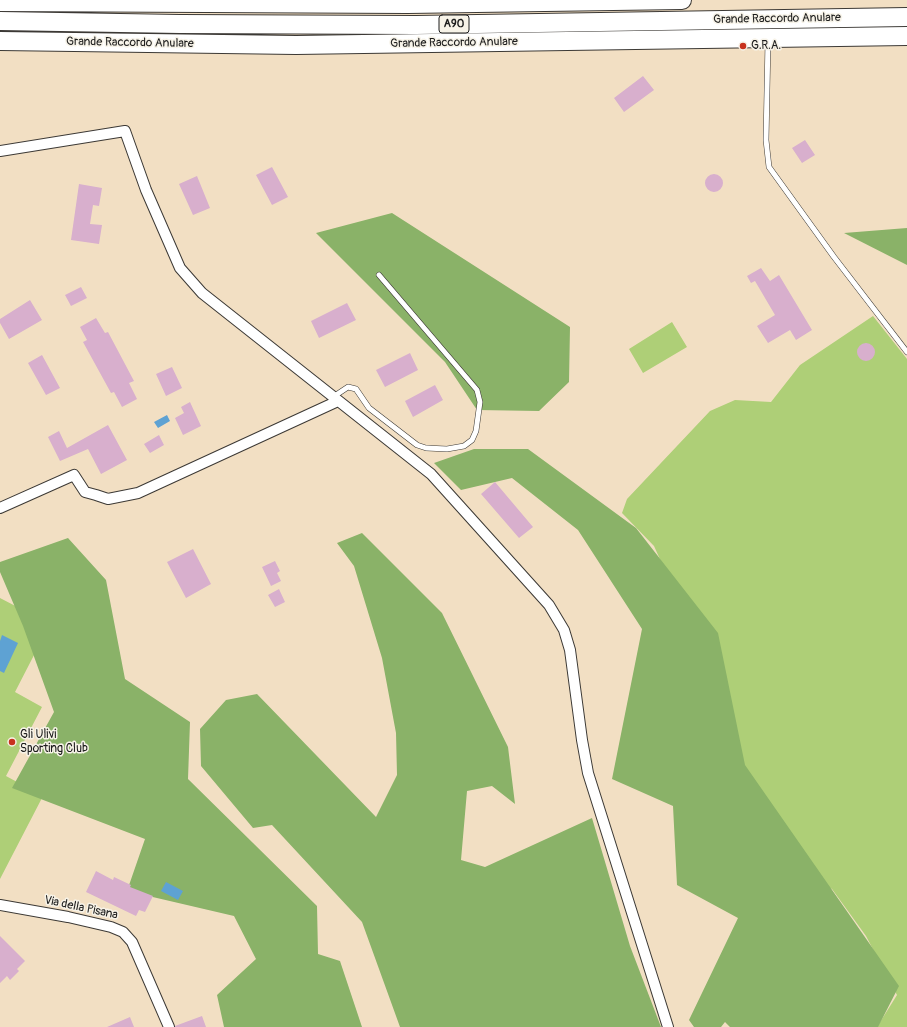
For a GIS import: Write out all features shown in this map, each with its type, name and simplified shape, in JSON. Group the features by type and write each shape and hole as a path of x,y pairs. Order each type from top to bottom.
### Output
{"highway":[{"name":"A90","path":"0,2 408,4 682,0"},
{"name":"Grande Raccordo Anulare","path":"0,21 180,24 416,25 907,17"},
{"name":"Grande Raccordo Anulare","path":"0,41 296,45 907,36"}],"street":[{"path":"0,151 125,131 146,190 180,268 202,293 225,313 431,474 550,605 564,630 570,650 588,773 668,1027"},
{"path":"0,508 74,475 86,492 108,499 138,493 335,399"},
{"name":"Via della Pisana","path":"0,905 68,917 111,927 123,932 132,942 169,1027"}],"lane":[{"path":"768,38 766,140 769,167 834,257 907,352"},
{"path":"335,399 348,387 356,389 369,408 417,445 426,448 464,446 472,440 476,431 480,402 477,390 379,275"}],"green space":[{"path":"392,213 570,327 569,382 539,411 477,410 445,362 316,233"},
{"path":"907,228 907,265 844,233"},
{"path":"873,316 907,359 907,1027 877,1027 897,995 866,936 832,889 739,840 678,599 654,546 622,513 627,499 710,411 735,400 771,402 800,365"},
{"path":"672,322 687,347 643,373 629,349"},
{"path":"474,449 528,449 636,528 718,633 745,765 899,986 878,1027 730,1027 725,1022 721,1027 694,1027 689,1020 738,918 677,885 673,806 612,779 642,629 578,530 512,478 461,490 434,463"},
{"path":"362,533 442,613 508,747 515,804 492,786 467,791 461,860 485,867 592,818 630,946 661,1027 400,1027 362,922 272,825 253,828 201,766 200,729 226,700 257,694 376,817 397,775 396,733 382,658 354,566 337,543"},
{"path":"68,538 106,580 125,679 190,722 188,779 317,906 318,954 340,961 362,1027 224,1027 217,995 256,959 234,916 127,891 145,839 12,788 54,712 23,626 0,572 0,562"},
{"name":"Gli Ulivi Sporting Club","path":"0,598 50,624 15,692 42,707 6,776 43,796 0,879"}],"water":[{"path":"167,415 170,421 158,428 154,422"},
{"path":"2,635 18,643 4,673 0,671 0,641"},
{"path":"166,882 183,891 178,900 161,891"}],"building":[{"path":"643,76 654,90 624,112 614,98"},
{"path":"805,140 815,155 802,163 792,148"},
{"path":"272,167 288,197 272,205 256,175"},
{"path":"714,174 720,177 723,183 720,189 714,192 708,189 705,183 708,177"},
{"path":"197,176 210,208 193,215 179,184"},
{"path":"79,184 102,188 99,206 93,205 90,224 102,225 99,244 71,240"},
{"path":"761,268 770,281 779,275 812,330 796,340 790,330 768,343 757,326 775,315 755,281 751,283 747,276"},
{"path":"81,287 87,298 71,306 65,295"},
{"path":"30,300 42,320 9,339 0,323 0,319"},
{"path":"347,303 356,320 319,338 311,321"},
{"path":"96,318 105,333 108,332 134,381 129,383 137,399 122,407 114,392 111,393 83,342 87,340 80,327"},
{"path":"866,343 872,346 875,352 872,358 866,361 860,358 857,352 860,346"},
{"path":"410,353 418,370 385,387 376,370"},
{"path":"42,355 60,388 46,395 28,363"},
{"path":"172,367 182,388 166,396 156,374"},
{"path":"435,385 443,400 413,417 405,401"},
{"path":"190,402 201,426 183,435 175,418 184,413 181,407"},
{"path":"108,425 127,460 101,474 88,449 60,461 48,437 59,431 67,448"},
{"path":"159,435 164,445 150,453 144,444"},
{"path":"495,482 533,527 519,538 481,494"},
{"path":"193,549 211,584 186,598 167,562"},
{"path":"275,561 280,571 277,573 281,581 271,586 262,567"},
{"path":"279,589 285,602 275,607 268,595"},
{"path":"96,871 113,880 114,877 131,885 130,887 153,896 145,912 139,910 136,916 86,892"},
{"path":"0,936 25,961 17,969 19,971 10,980 7,976 0,983"},
{"path":"202,1016 206,1027 175,1027 175,1026"},
{"path":"130,1017 134,1027 107,1027"}],"place":[{"name":"G.R.A.","path":"743,46"},
{"name":"Gli Ulivi Sporting Club","path":"12,742"}]}
